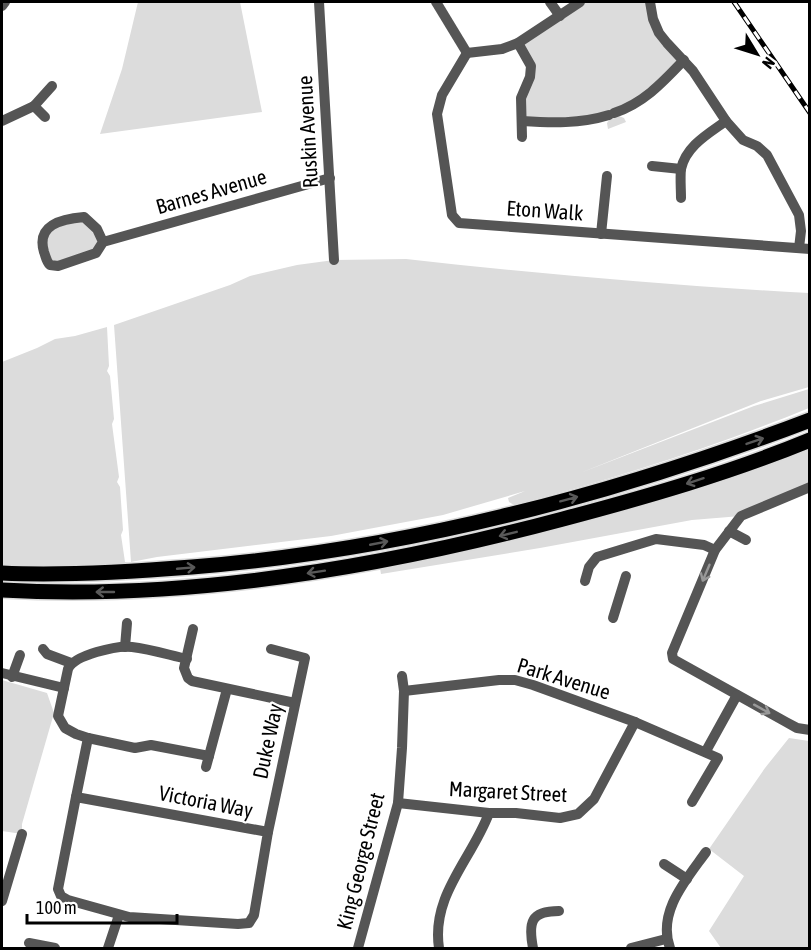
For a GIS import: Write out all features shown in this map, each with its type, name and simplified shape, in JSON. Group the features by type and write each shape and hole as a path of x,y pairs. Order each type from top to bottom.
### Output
{"highway":[{"path":"2,573 128,572 246,563 374,544 496,519 608,489 760,439 810,420"},
{"path":"2,590 128,592 278,577 380,562 501,536 623,504 772,456 810,440"}],"street":[{"path":"2,6 5,2"},
{"name":"Ruskin Avenue","path":"319,2 334,260"},
{"path":"436,2 468,53 502,49 518,43 580,2"},
{"path":"550,2 560,16"},
{"path":"650,2 653,19 660,33 684,60 726,121 743,140 757,146 767,155 799,215 804,249"},
{"path":"518,43 531,66 530,77 521,98 522,137"},
{"name":"Eton Walk","path":"468,53 442,95 437,114 452,215 459,223 804,249"},
{"path":"522,121 564,122 595,119 611,114 635,104 658,88 684,60"},
{"path":"2,121 34,106 52,86"},
{"path":"34,106 45,117"},
{"path":"681,198 681,169 689,151 726,121"},
{"path":"652,166 681,169"},
{"path":"601,234 607,176"},
{"name":"Barnes Avenue","path":"103,242 97,229 84,217 49,226 41,241 50,266 58,266 96,253 103,242 330,178"},
{"path":"810,487 741,516 715,550 672,653 673,658 737,695 792,725 810,730"},
{"path":"729,531 746,540"},
{"path":"585,580 592,561 597,557 656,539 704,545 715,550"},
{"path":"613,618 619,591 626,576"},
{"path":"125,647 127,623"},
{"path":"193,629 184,668 188,678 227,689 295,703"},
{"path":"187,659 140,648 125,647 81,657 71,663 58,716 65,728 88,738 135,748 151,745 209,756"},
{"path":"43,649 48,654 71,663"},
{"name":"Duke Way","path":"268,832 305,658 271,649"},
{"path":"20,655 7,675 64,688"},
{"name":"King George Street","path":"358,948 398,803 404,691 402,676"},
{"name":"Park Avenue","path":"404,691 515,680 635,722 706,752"},
{"path":"206,767 227,689"},
{"path":"692,802 718,758 706,752 737,695"},
{"name":"Margaret Street","path":"398,803 560,818 578,814 594,799 635,722"},
{"path":"76,796 88,738"},
{"name":"Victoria Way","path":"76,796 268,832 254,915 249,923 119,915 68,900 61,896 58,889 76,796"},
{"path":"439,948 437,936 442,902 453,878 482,831 489,813"},
{"path":"2,901 22,834"},
{"path":"631,948 668,944 666,923 670,909 706,852"},
{"path":"664,864 687,879"},
{"path":"533,948 531,925 537,914 544,911 559,911"},
{"path":"108,948 119,915"},
{"path":"29,943 55,948"}],"shaded area":[{"path":"138,2 240,2 262,112 100,134 122,69"},
{"path":"580,2 650,2 653,19 684,60 619,116 626,122 608,129 607,123 610,119 522,121 530,77 518,43"},
{"path":"84,217 103,242 96,253 50,265 44,232"},
{"path":"406,259 608,279 809,293 809,387 761,401 580,473 754,406 809,389 809,408 663,461 514,505 509,502 508,498 525,491 443,515 331,536 131,562 114,325 250,276 297,265 334,260"},
{"path":"107,327 109,366 107,371 110,376 114,419 112,424 119,477 117,482 120,487 123,530 121,535 125,562 129,563 128,572 2,573 2,362 55,339"},
{"path":"809,442 809,487 741,516 692,520 381,574 379,562 501,536"},
{"path":"2,680 47,693 54,713 22,824 22,834 2,831"},
{"path":"789,738 809,741 809,948 721,948 709,931 744,876 709,849 765,768"}],"railway":[{"path":"734,2 810,113"}]}
